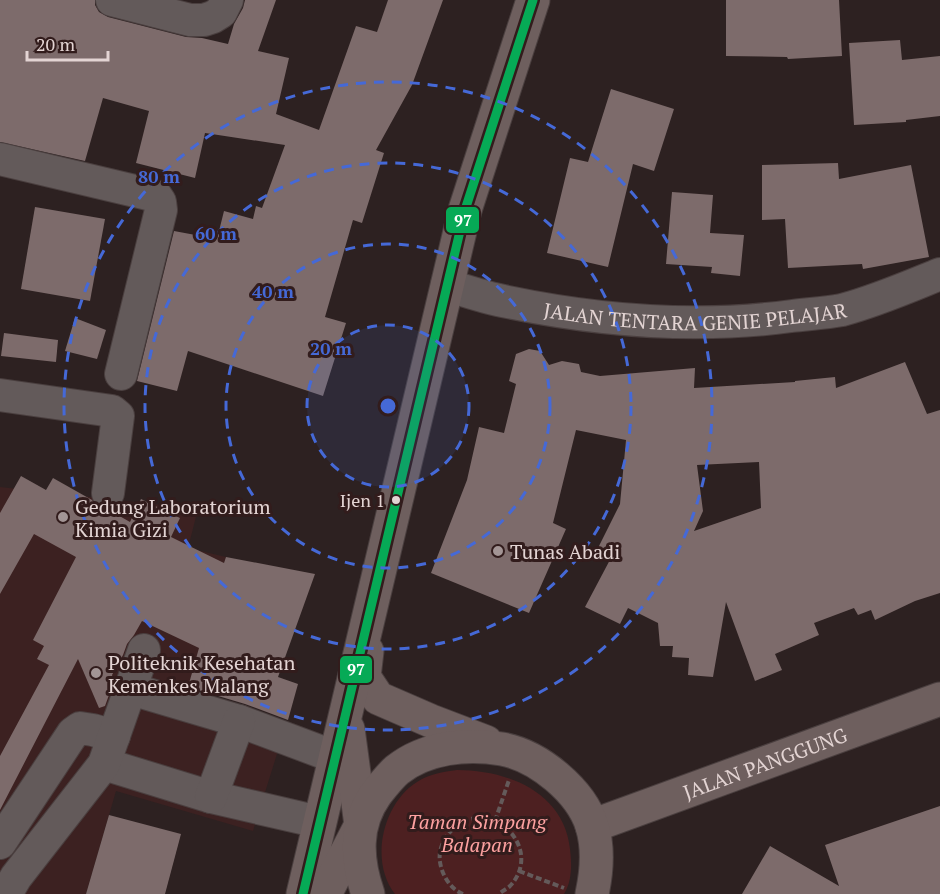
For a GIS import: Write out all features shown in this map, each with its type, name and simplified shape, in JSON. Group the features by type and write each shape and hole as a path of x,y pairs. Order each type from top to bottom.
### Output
{"main road":[{"path":"303,894 465,210 533,0"},
{"path":"373,602 364,677 378,698 431,721 507,762"},
{"name":"JALAN PANGGUNG","path":"592,826 940,699"},
{"path":"346,711 362,825 358,847 360,869 368,894"},
{"path":"325,894 362,825 372,800 386,780 411,760 428,753 447,748 471,747 507,762 525,757 545,767 580,801 592,826 597,871 581,892"}],"street":[{"path":"112,0 190,20 204,20 221,12 227,0"},
{"path":"0,159 156,196 160,202 161,210 121,374"},
{"name":"JALAN TENTARA GENIE PELAJAR","path":"447,285 502,301 574,313 659,323 720,323 769,320 839,310 875,300 940,274"},
{"path":"0,395 112,411 118,416 108,493"},
{"path":"6,894 109,750 144,650"},
{"path":"130,689 239,722 335,757"},
{"path":"211,797 239,722"},
{"path":"0,843 73,733 80,728 93,730 109,750 211,797 320,822"}],"path":[{"path":"495,820 507,762"},
{"path":"464,894 449,883 442,872 440,859 442,845 448,834 458,825 470,819 483,817 495,820 507,827 516,837 520,850 521,863 517,876 499,894"},
{"path":"519,871 581,892"}],"shaded area":[{"name":"Politeknik Kesehatan Kemenkes Malang","path":"0,487 198,509 188,548 226,557 186,694 286,725 253,831 116,791 86,894 0,894"}],"green space":[{"name":"Taman Simpang Balapan","path":"457,770 495,774 530,788 545,799 557,813 565,829 570,849 570,878 564,894 395,894 387,881 383,866 382,850 388,818 405,791 417,782 431,775"}],"building":[{"path":"0,0 95,0 99,12 108,17 186,37 228,44 245,0 276,0 258,51 289,58 276,114 319,130 356,26 377,32 388,0 443,0 412,85 376,150 384,153 362,223 353,220 325,317 346,323 323,396 188,351 177,391 137,381 174,231 217,239 224,211 253,219 256,206 262,208 285,145 205,133 195,178 136,163 149,111 103,98 85,161 0,142"},
{"path":"726,0 839,0 842,56 788,59 787,57 726,56"},
{"path":"900,40 902,60 940,56 940,116 906,120 906,122 854,125 849,43"},
{"path":"611,89 674,109 654,171 633,164 608,267 547,253 570,158 588,162"},
{"path":"838,163 839,179 911,165 929,257 863,269 862,264 788,268 785,219 762,220 762,165"},
{"path":"672,192 713,195 710,233 744,235 740,276 711,273 712,267 666,264"},
{"path":"35,207 105,219 90,301 21,289"},
{"path":"75,318 106,330 97,359 65,351"},
{"path":"4,333 58,340 56,362 1,356"},
{"path":"529,349 540,351 549,365 562,361 579,364 581,372 600,376 695,368 694,388 795,382 835,377 836,388 905,362 927,414 940,410 940,593 915,601 875,620 871,610 858,615 854,608 814,623 819,635 775,654 782,670 755,681 726,602 713,677 688,675 689,658 672,657 673,646 660,646 658,623 628,608 620,624 585,607 612,556 598,548 620,504 626,440 576,430 553,523 566,529 529,613 431,573 467,480 479,427 504,433 516,384 509,381 516,354","holes":["759,462 761,508 694,531 703,511 697,465"]},
{"path":"21,476 46,490 53,478 92,500 98,508 109,510 130,522 141,499 180,518 171,537 224,563 226,557 315,574 278,677 298,684 288,720 188,687 199,648 142,621 127,644 112,675 114,681 105,706 99,708 78,659 0,810 0,756 49,665 37,659 44,646 33,640 76,557 34,534 0,594 0,513"},
{"path":"940,806 940,894 742,894 770,846 839,886 825,845"},
{"path":"109,815 181,834 165,894 86,894"}],"transit line":[{"name":"97","path":"303,894 465,210 533,0"}],"place":[{"name":"Ijen 1","path":"396,500"},
{"name":"Gedung Laboratorium Kimia Gizi","path":"63,517"},
{"name":"Tunas Abadi","path":"498,551"},
{"name":"Politeknik Kesehatan Kemenkes Malang","path":"96,673"}]}
